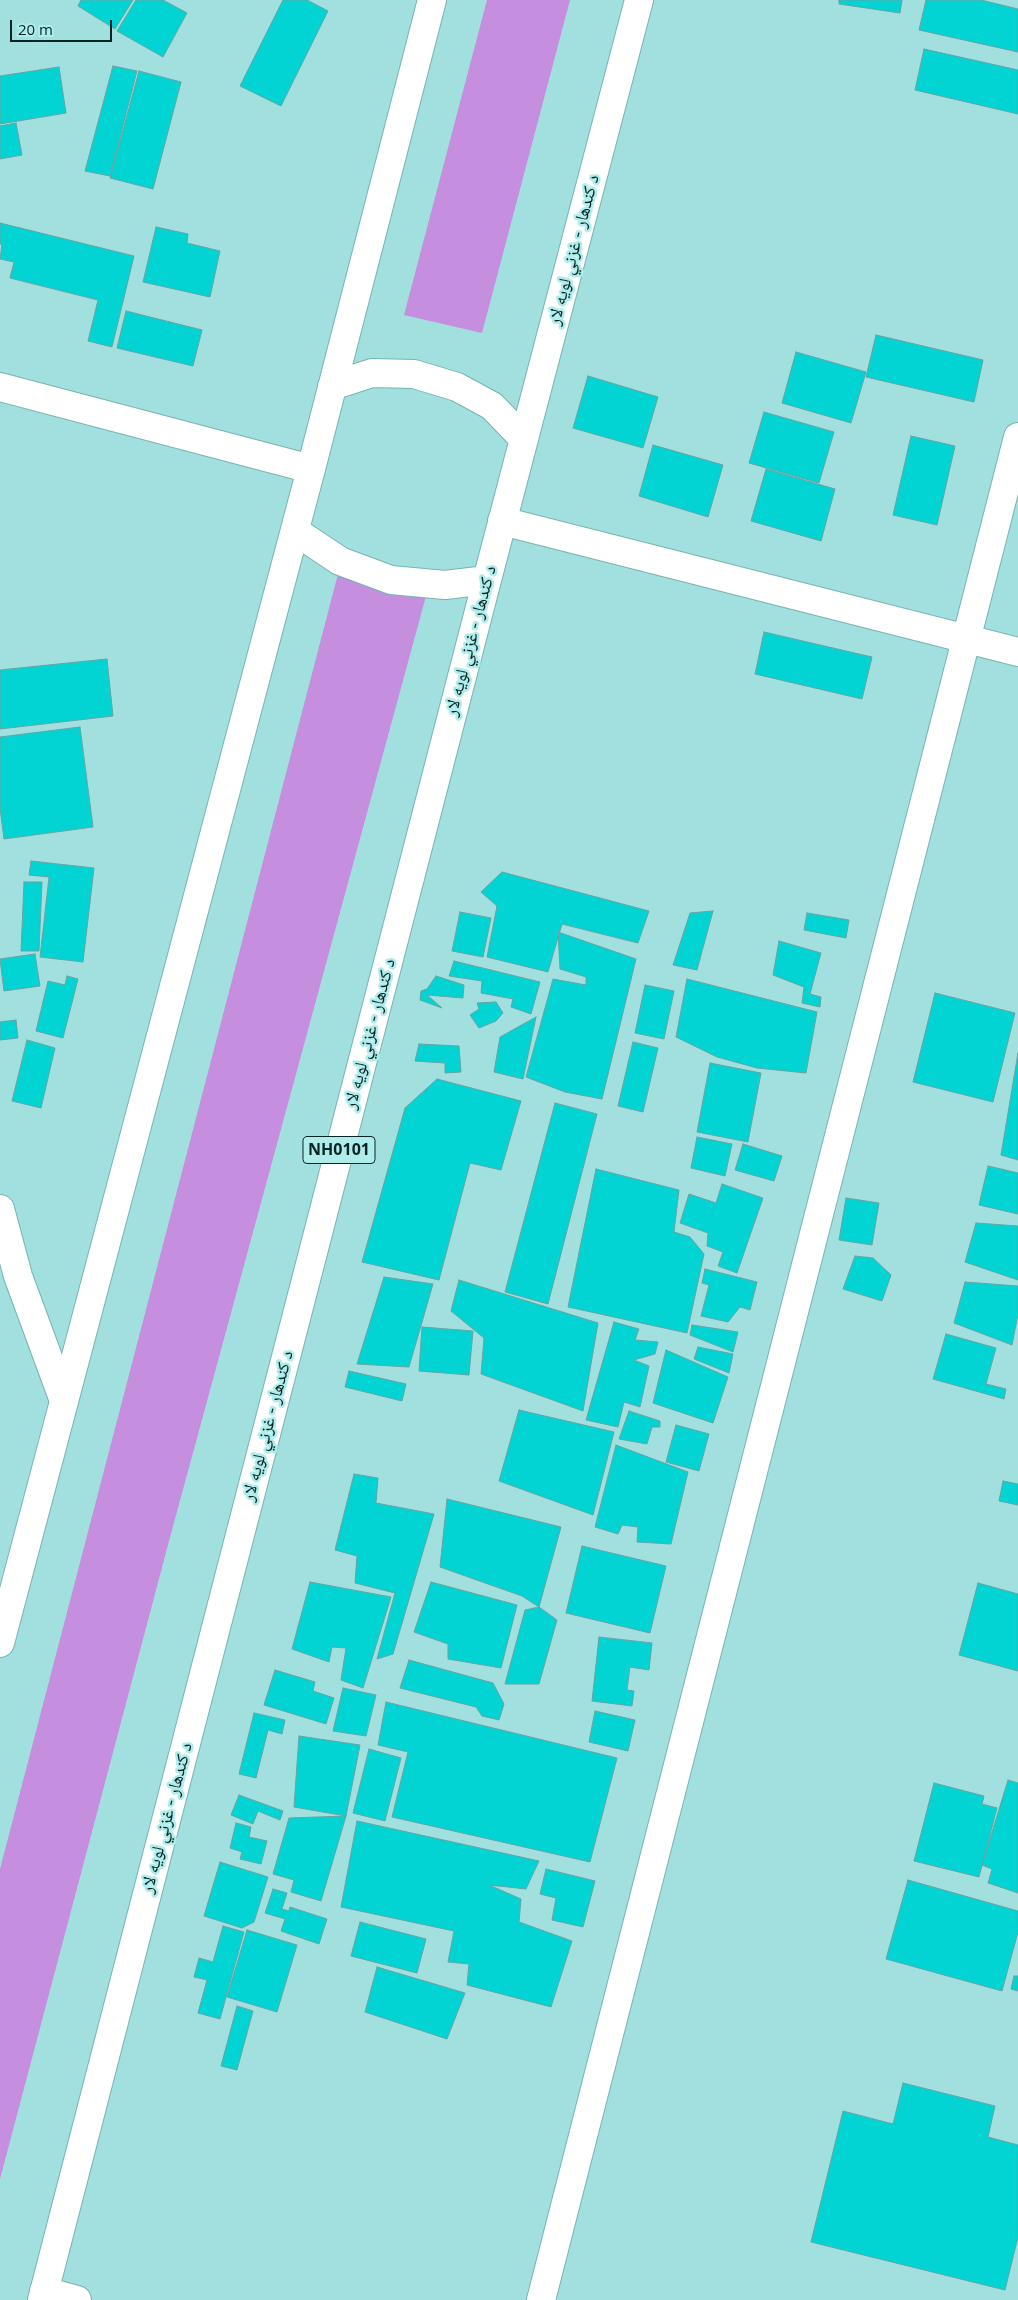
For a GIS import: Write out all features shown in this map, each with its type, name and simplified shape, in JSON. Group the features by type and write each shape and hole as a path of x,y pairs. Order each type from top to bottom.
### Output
{"main road":[{"path":"0,1643 295,531 432,0"},
{"name":"د کندهار - غزني لويه لار","path":"43,2296 502,521 639,0"},
{"path":"332,386 372,373 414,374 457,387 492,406 524,439"},
{"path":"0,387 311,469"},
{"path":"541,2300 968,639 1018,436"},
{"path":"502,521 1018,652"},
{"path":"295,531 340,561 391,580 445,585 487,580"},
{"path":"0,1209 18,1276 64,1401"},
{"path":"43,2296 77,2300"}],"shaded area":[{"path":"487,0 570,0 482,333 404,315"},
{"path":"338,574 426,596 169,1541 0,2179 0,1869"}],"building":[{"path":"81,0 133,0 115,29 78,6"},
{"path":"136,0 163,0 187,13 163,57 117,31"},
{"path":"283,0 307,0 328,11 281,106 240,86"},
{"path":"839,0 902,0 900,13 839,4"},
{"path":"926,0 981,0 1018,9 1018,52 919,30"},
{"path":"924,49 1018,70 1018,114 915,90"},
{"path":"113,66 137,71 110,176 85,171"},
{"path":"59,67 66,113 0,124 0,76"},
{"path":"139,71 181,82 153,189 110,178"},
{"path":"16,123 22,155 0,159 0,126"},
{"path":"0,223 134,256 112,347 88,341 98,300 10,278 14,262 0,259 2,244 0,244"},
{"path":"156,227 188,234 187,243 220,251 210,297 143,282"},
{"path":"126,311 202,330 193,366 117,348"},
{"path":"876,335 983,360 974,402 866,377"},
{"path":"796,352 866,372 851,423 782,403"},
{"path":"588,376 658,397 643,448 573,428"},
{"path":"764,412 834,432 819,483 749,463"},
{"path":"911,436 955,446 937,525 893,515"},
{"path":"653,445 723,465 708,517 639,496"},
{"path":"766,469 835,489 821,541 751,521"},
{"path":"764,632 872,657 862,699 755,674"},
{"path":"107,659 113,716 0,729 0,670"},
{"path":"80,727 93,827 4,839 0,808 0,737"},
{"path":"31,861 94,868 83,962 40,957 49,877 29,875"},
{"path":"502,872 649,911 638,943 562,924 548,972 487,957 497,906 481,892"},
{"path":"24,882 42,882 39,951 21,951"},
{"path":"713,911 697,970 673,965 690,913"},
{"path":"460,912 491,918 483,957 452,951"},
{"path":"807,913 849,920 846,938 804,930"},
{"path":"558,932 636,959 602,1099 565,1092 526,1077 553,979 586,985 586,977 560,969"},
{"path":"779,941 821,953 810,994 821,997 820,1007 802,1003 804,987 773,975"},
{"path":"35,954 40,986 4,991 0,959"},
{"path":"454,961 540,982 531,1014 511,1007 513,999 481,993 482,981 449,976"},
{"path":"67,976 78,979 63,1038 36,1031 48,981 65,985"},
{"path":"436,976 464,985 463,998 427,995 442,1008 420,1000 421,991 427,989"},
{"path":"687,979 817,1012 806,1073 757,1068 717,1057 676,1037"},
{"path":"645,985 674,991 664,1039 635,1033"},
{"path":"935,993 1015,1013 993,1102 913,1082"},
{"path":"496,1002 503,1013 496,1021 479,1028 470,1015 479,1009 477,1003"},
{"path":"536,1017 523,1079 494,1072 500,1037"},
{"path":"16,1020 18,1038 0,1040 0,1022"},
{"path":"27,1040 55,1048 41,1108 12,1101"},
{"path":"633,1042 658,1048 643,1112 618,1106"},
{"path":"419,1044 459,1046 461,1072 445,1073 445,1063 415,1061"},
{"path":"1018,1053 1018,1160 1001,1155"},
{"path":"710,1063 761,1073 748,1142 697,1132"},
{"path":"437,1079 521,1101 501,1170 470,1163 439,1280 362,1262 405,1108"},
{"path":"555,1103 597,1114 548,1304 505,1292"},
{"path":"697,1137 732,1144 725,1176 691,1168"},
{"path":"743,1144 782,1156 774,1181 735,1170"},
{"path":"988,1166 1018,1173 1018,1214 979,1205"},
{"path":"596,1169 679,1190 674,1232 690,1237 704,1254 687,1333 568,1307"},
{"path":"722,1184 763,1198 737,1273 718,1266 723,1252 707,1246 708,1233 680,1223 689,1194 716,1203"},
{"path":"846,1198 879,1203 872,1245 839,1240"},
{"path":"976,1223 1018,1226 1018,1280 965,1262"},
{"path":"855,1256 873,1258 891,1275 882,1301 843,1289"},
{"path":"705,1269 757,1282 750,1310 740,1307 728,1322 701,1316 709,1285 702,1283"},
{"path":"384,1277 433,1284 409,1367 357,1364"},
{"path":"459,1280 598,1323 583,1411 481,1374 484,1338 451,1311"},
{"path":"965,1282 1018,1286 1018,1314 1012,1345 954,1323"},
{"path":"614,1322 639,1329 635,1340 658,1342 655,1354 634,1360 649,1366 640,1407 624,1402 618,1427 586,1420"},
{"path":"692,1325 738,1332 733,1352 690,1335"},
{"path":"422,1327 473,1331 469,1375 419,1371"},
{"path":"946,1334 996,1348 986,1384 1006,1389 1004,1399 933,1379"},
{"path":"698,1347 733,1354 729,1373 694,1359"},
{"path":"666,1350 728,1377 713,1423 653,1403"},
{"path":"349,1371 406,1384 402,1401 345,1387"},
{"path":"519,1410 614,1432 593,1515 499,1481"},
{"path":"629,1411 660,1421 660,1427 652,1427 647,1444 619,1439"},
{"path":"676,1425 709,1434 699,1471 666,1462"},
{"path":"616,1445 688,1472 671,1544 637,1542 638,1527 622,1525 618,1534 595,1527"},
{"path":"354,1474 378,1478 376,1503 434,1514 393,1654 377,1659 395,1593 355,1583 357,1556 335,1550"},
{"path":"1003,1481 1018,1484 1018,1505 999,1501"},
{"path":"447,1499 561,1527 539,1607 522,1596 440,1567"},
{"path":"582,1546 666,1566 650,1633 566,1613"},
{"path":"310,1582 391,1597 363,1688 341,1680 346,1648 332,1647 329,1662 292,1649"},
{"path":"431,1582 517,1605 501,1668 448,1659 448,1644 414,1632"},
{"path":"978,1583 1018,1594 1018,1671 959,1655"},
{"path":"539,1607 557,1620 539,1684 505,1684 525,1610"},
{"path":"599,1637 652,1643 649,1670 630,1667 627,1690 634,1691 632,1706 592,1701"},
{"path":"409,1660 493,1683 504,1704 499,1720 482,1716 476,1707 400,1688"},
{"path":"275,1670 315,1682 313,1691 334,1698 326,1724 264,1705"},
{"path":"343,1688 376,1695 366,1736 333,1731"},
{"path":"386,1702 617,1758 590,1862 392,1817 408,1752 378,1745"},
{"path":"595,1711 635,1720 628,1751 589,1742"},
{"path":"254,1713 285,1720 282,1734 268,1730 256,1778 239,1774"},
{"path":"299,1736 360,1745 346,1816 294,1807"},
{"path":"369,1749 401,1758 385,1821 353,1813"},
{"path":"1008,1780 1018,1783 1018,1893 988,1883 992,1869 982,1865"},
{"path":"934,1783 984,1796 982,1804 997,1808 979,1877 914,1861"},
{"path":"239,1795 283,1811 280,1820 258,1811 253,1824 231,1815"},
{"path":"346,1816 321,1901 291,1892 294,1880 273,1874 289,1818"},
{"path":"357,1821 539,1861 526,1889 489,1885 521,1899 519,1922 572,1941 551,2007 467,1985 469,1964 448,1962 454,1931 341,1907"},
{"path":"236,1823 251,1827 249,1837 267,1841 261,1864 240,1859 242,1852 230,1848"},
{"path":"220,1862 268,1877 254,1922 242,1928 204,1916"},
{"path":"546,1869 595,1881 583,1927 552,1920 556,1898 540,1894"},
{"path":"908,1880 1018,1911 1018,1932 1002,1991 886,1959"},
{"path":"273,1889 287,1893 282,1909 289,1911 290,1907 327,1919 319,1944 281,1931 285,1919 265,1913"},
{"path":"360,1922 426,1939 417,1973 351,1956"},
{"path":"223,1926 244,1932 220,2019 198,2013 207,1980 194,1977 199,1958 213,1962"},
{"path":"247,1930 297,1945 277,2012 227,1997"},
{"path":"377,1967 465,1993 447,2039 365,2012"},
{"path":"1014,1976 1018,1976 1018,1991 1011,1989"},
{"path":"237,2006 253,2011 237,2070 221,2066"},
{"path":"903,2083 995,2106 988,2137 1018,2145 1018,2237 1005,2290 811,2242 843,2111 893,2124"}]}
